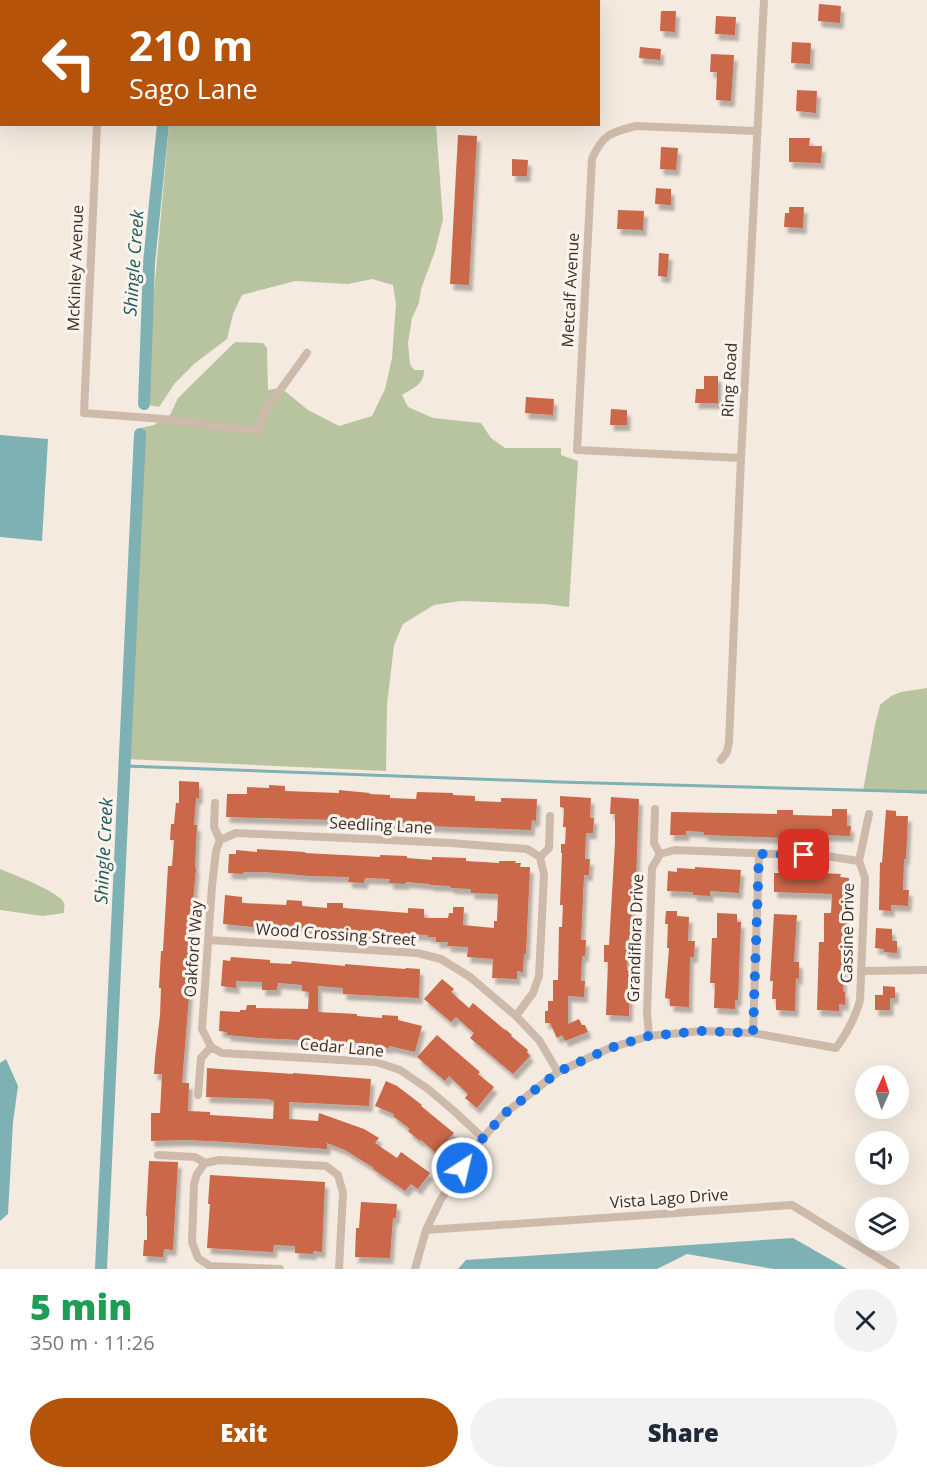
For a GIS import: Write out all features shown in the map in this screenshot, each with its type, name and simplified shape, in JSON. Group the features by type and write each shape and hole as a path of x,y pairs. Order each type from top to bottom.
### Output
{"street":[{"name":"Ring Road","path":"721,760 727,752 729,742 756,131 764,0"},
{"name":"McKinley Avenue","path":"97,126 84,413 164,419 259,431 263,414 307,353"},
{"name":"Metcalf Avenue","path":"741,458 577,450 592,159 598,144 619,130 636,126 756,131"},
{"name":"Oakford Way","path":"211,1047 202,1029 216,850 220,840 213,827 215,803"},
{"name":"Grandiflora Drive","path":"649,1036 647,1013 652,868 660,854 654,843 655,809"},
{"name":"Cassine Drive","path":"753,1033 836,1048 856,1016 860,1000 862,971 865,878 859,861 869,814"},
{"path":"516,1016 533,993 539,976 544,875 540,857 549,848 550,816"},
{"name":"Seedling Lane","path":"220,840 236,833 451,843 527,849 540,857"},
{"path":"660,854 675,850 826,856 859,861"},
{"path":"415,1269 426,1230 441,1199 483,1138 504,1114 558,1072 610,1048 649,1036 702,1031 753,1033 759,854"},
{"name":"Wood Crossing Street","path":"208,940 417,953 441,959 470,977 516,1016 539,1040 558,1072"},
{"path":"862,971 927,970"},
{"path":"198,1095 201,1058 211,1047"},
{"name":"Cedar Lane","path":"211,1047 222,1053 376,1062 400,1070 428,1089 483,1138"},
{"path":"158,1155 195,1157 205,1163"},
{"path":"280,1269 210,1266 198,1258 192,1242 194,1184 197,1174 205,1163 219,1160 326,1166 332,1170 338,1175 343,1193 339,1269"},
{"name":"Vista Lago Drive","path":"426,1230 792,1205 896,1269"}],"green space":[{"path":"169,126 436,126 443,220 421,289 419,303 412,318 408,343 410,364 414,370 424,370 424,375 417,386 402,395 408,407 433,418 481,423 491,438 505,448 561,448 561,455 578,461 569,607 460,601 434,605 403,624 394,645 387,705 386,771 126,759 141,428 154,425 170,415 178,398 235,342 263,343 267,348 268,390 281,388 308,410 339,426 372,416 385,389 392,358 396,304 393,285 372,279 348,284 295,281 242,295 233,314 227,339 194,364 175,383 159,407 144,404"},
{"path":"927,688 927,794 863,791 880,705 891,696 901,692"},
{"path":"0,869 54,894 64,903 64,913 43,916 0,910"}],"water":[{"path":"0,435 48,439 42,541 0,537"},
{"path":"6,1059 18,1086 13,1122 8,1214 0,1221 0,1063"},
{"path":"793,1238 847,1269 774,1269 687,1254 657,1269 458,1269 466,1260"}],"building":[{"path":"819,4 841,6 840,23 818,21"},
{"path":"661,11 676,11 675,32 660,31"},
{"path":"716,16 736,17 735,35 715,34"},
{"path":"792,42 811,43 810,64 791,63"},
{"path":"640,47 661,49 660,60 639,58"},
{"path":"711,54 734,55 731,101 716,100 717,72 710,72"},
{"path":"797,90 817,91 816,113 796,111"},
{"path":"458,135 477,136 469,285 450,284"},
{"path":"789,138 810,138 809,146 822,146 821,163 789,162"},
{"path":"661,147 678,148 676,170 660,169"},
{"path":"512,159 528,160 527,176 512,176"},
{"path":"656,188 671,189 671,205 655,204"},
{"path":"789,207 804,207 803,228 784,227 785,213 789,213"},
{"path":"618,210 644,211 643,230 617,229"},
{"path":"659,253 669,254 667,277 658,276"},
{"path":"704,376 718,376 718,403 695,403 696,389 704,389"},
{"path":"526,397 554,399 553,415 525,413"},
{"path":"611,409 627,410 627,425 610,425"},
{"path":"179,781 199,782 199,798 196,798 194,825 197,825 196,868 182,1083 189,1083 188,1111 210,1112 210,1115 273,1119 274,1101 270,1099 206,1097 207,1068 371,1079 369,1106 289,1102 289,1119 318,1121 319,1113 364,1129 379,1138 375,1143 397,1158 401,1152 430,1173 418,1189 411,1184 405,1191 345,1150 327,1143 327,1149 188,1140 151,1141 151,1113 160,1113 162,1074 154,1074 160,1015 161,951 163,951 168,866 172,866 174,840 170,840 171,824 174,824 176,803 179,803"},
{"path":"269,785 285,786 285,791 339,793 339,790 390,795 390,798 416,799 417,792 475,796 475,801 501,802 501,798 537,799 536,821 532,820 531,830 226,817 227,794 247,794 247,787 269,788"},
{"path":"560,796 591,798 590,818 594,818 593,833 586,833 585,859 590,859 589,875 584,875 581,940 586,940 585,956 582,956 581,981 585,981 584,997 568,996 568,1024 579,1019 588,1032 565,1041 562,1035 557,1038 550,1023 545,1023 548,1001 553,1001 553,980 558,980 559,927 562,927 561,844 565,844 566,827 563,827 564,808 560,807"},
{"path":"611,797 639,799 635,908 632,908 630,939 628,939 627,970 632,971 629,1016 606,1015 608,962 604,962 604,945 609,945 615,842 615,814 610,814"},
{"path":"832,809 847,809 847,826 851,826 850,836 816,835 815,839 704,835 704,832 686,831 686,835 670,835 671,812 777,814 777,810 793,810 793,815 832,816"},
{"path":"886,810 896,811 896,816 908,816 903,890 909,890 908,906 891,905 891,911 879,910 880,862 882,863"},
{"path":"257,849 380,857 380,855 407,856 407,858 432,860 432,857 466,858 466,861 499,863 499,861 516,861 515,863 521,863 520,867 530,867 523,972 517,971 517,979 492,978 493,959 467,957 468,947 447,946 448,942 436,942 436,937 428,937 428,935 403,934 403,936 223,924 225,895 242,897 242,903 286,905 287,900 302,901 302,906 327,908 327,903 343,903 343,908 408,913 408,908 424,909 424,918 448,918 449,913 453,913 453,907 464,907 463,925 494,928 494,921 497,921 498,894 471,893 471,889 406,882 405,884 389,883 390,879 365,878 364,883 348,882 349,877 264,872 228,873 229,854 236,854 236,850 257,852"},
{"path":"695,867 741,870 739,893 710,891 710,896 693,895 693,892 667,891 668,871 677,872 677,868 695,869"},
{"path":"782,869 822,870 822,873 841,874 840,877 849,878 848,899 844,898 844,922 847,922 846,959 843,959 845,1005 839,1004 839,1011 817,1010 819,942 824,942 824,913 831,913 832,894 774,892 774,873 782,873"},
{"path":"666,911 677,911 677,916 689,917 688,941 695,941 694,957 690,957 689,1007 670,1006 670,999 665,998 669,948 667,948 668,924 665,924"},
{"path":"717,913 737,914 737,922 741,922 738,1000 735,1000 735,1009 714,1008 715,983 710,983 712,938 717,938"},
{"path":"774,914 797,915 794,962 799,962 799,979 796,978 795,1011 776,1010 776,999 772,999 773,981 770,981"},
{"path":"876,928 892,929 892,941 897,941 897,953 884,952 884,949 875,948"},
{"path":"231,957 270,960 270,963 291,964 292,961 420,969 419,998 343,994 343,988 318,986 318,1012 382,1018 382,1015 398,1016 398,1020 422,1026 415,1052 361,1043 259,1038 227,1035 227,1032 219,1031 220,1011 240,1012 240,1010 246,1010 247,1005 256,1005 256,1008 308,1009 309,992 302,991 302,985 278,983 277,990 262,990 262,982 236,981 236,988 221,986 223,960 230,961"},
{"path":"442,979 454,989 451,992 469,1008 473,1003 528,1050 530,1056 513,1074 470,1038 474,1033 456,1017 451,1022 424,999"},
{"path":"883,986 895,987 895,998 890,998 890,1010 875,1010 875,995 883,995"},
{"path":"437,1035 494,1087 477,1108 465,1098 468,1094 449,1076 445,1081 417,1057"},
{"path":"386,1081 397,1086 422,1105 454,1133 436,1153 408,1131 410,1129 393,1116 394,1114 375,1106"},
{"path":"149,1161 178,1162 173,1250 164,1249 163,1257 143,1256 144,1240 147,1240"},
{"path":"210,1175 325,1182 322,1252 295,1253 295,1246 274,1245 273,1252 207,1248"},
{"path":"361,1202 397,1204 396,1218 393,1218 390,1258 355,1257 356,1228 359,1228"}],"waterway":[{"name":"Shingle Creek","path":"144,404 149,263 163,126"},
{"name":"Shingle Creek","path":"101,1269 140,434"},
{"path":"125,766 559,782 927,792"}],"route":[{"path":"462,1168 483,1138 504,1114 558,1072 610,1048 649,1036 702,1031 753,1033 759,854 804,855"}]}
